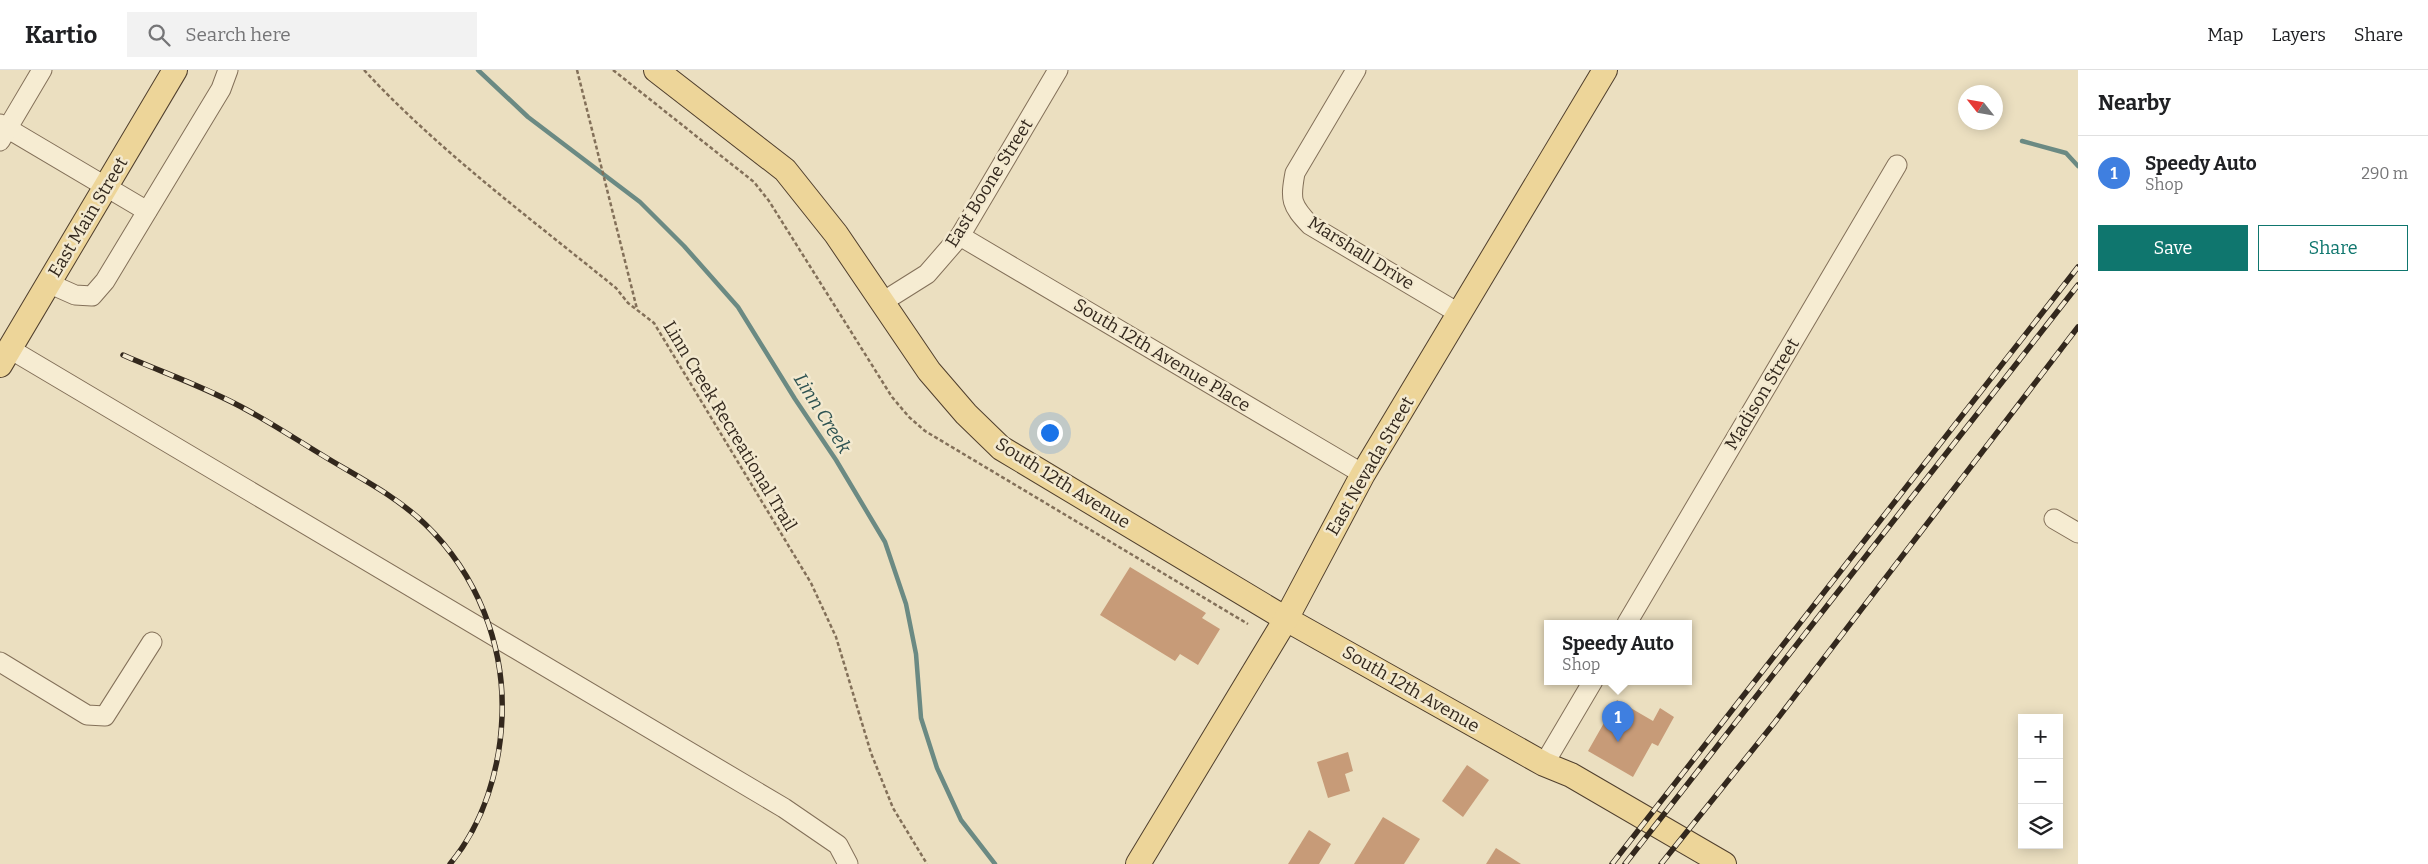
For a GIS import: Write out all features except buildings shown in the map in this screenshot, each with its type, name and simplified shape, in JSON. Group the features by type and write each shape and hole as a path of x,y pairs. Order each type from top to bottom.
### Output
{"main road":[{"name":"East Main Street","path":"5,357 175,70"},
{"name":"South 12th Avenue","path":"656,70 785,170 836,234 884,301 928,371 966,414 1001,448 1286,618 1544,764 1571,775 1724,864"},
{"name":"East Nevada Street","path":"1138,864 1286,618 1363,474 1605,70"},
{"name":"South 12th Avenue","path":"1544,764 1569,786 1639,830 1700,864"}],"street":[{"path":"42,70 2,131 147,211"},
{"path":"48,283 74,295 92,296 105,281 221,89 228,70"},
{"name":"East Boone Street","path":"884,301 927,274 960,236 1058,70"},
{"name":"Marshall Drive","path":"1356,70 1296,173 1291,192 1295,210 1310,225 1460,314"},
{"name":"Madison Street","path":"1629,620 1897,165"},
{"name":"South 12th Avenue Place","path":"960,236 1363,474"},
{"path":"5,357 784,808 838,845 848,864"},
{"path":"2054,519 2078,533"},
{"path":"0,662 88,716 105,716 152,642"},
{"path":"1544,764 1591,685"}],"path":[{"name":"Linn Creek Recreational Trail","path":"364,70 396,104 463,163 616,288 654,324 811,583 836,637 871,753 893,808 927,864"},
{"path":"577,70 638,310"}],"waterway":[{"name":"Linn Creek","path":"478,70 528,117 640,202 684,246 738,307 795,399 836,460 885,542 906,604 916,654 921,718 937,768 961,820 995,864"},
{"path":"2022,141 2066,153 2078,166"}],"railway":[{"path":"1612,864 2078,267"},
{"path":"1625,864 2078,285"},
{"path":"1661,864 1775,722 2078,327"},
{"path":"123,355 232,402 375,486 425,524 459,565 473,588 493,637 502,690 502,717 498,756 488,795 472,831 450,864"}],"place":[{"name":"Speedy Auto","path":"1618,742"}]}
